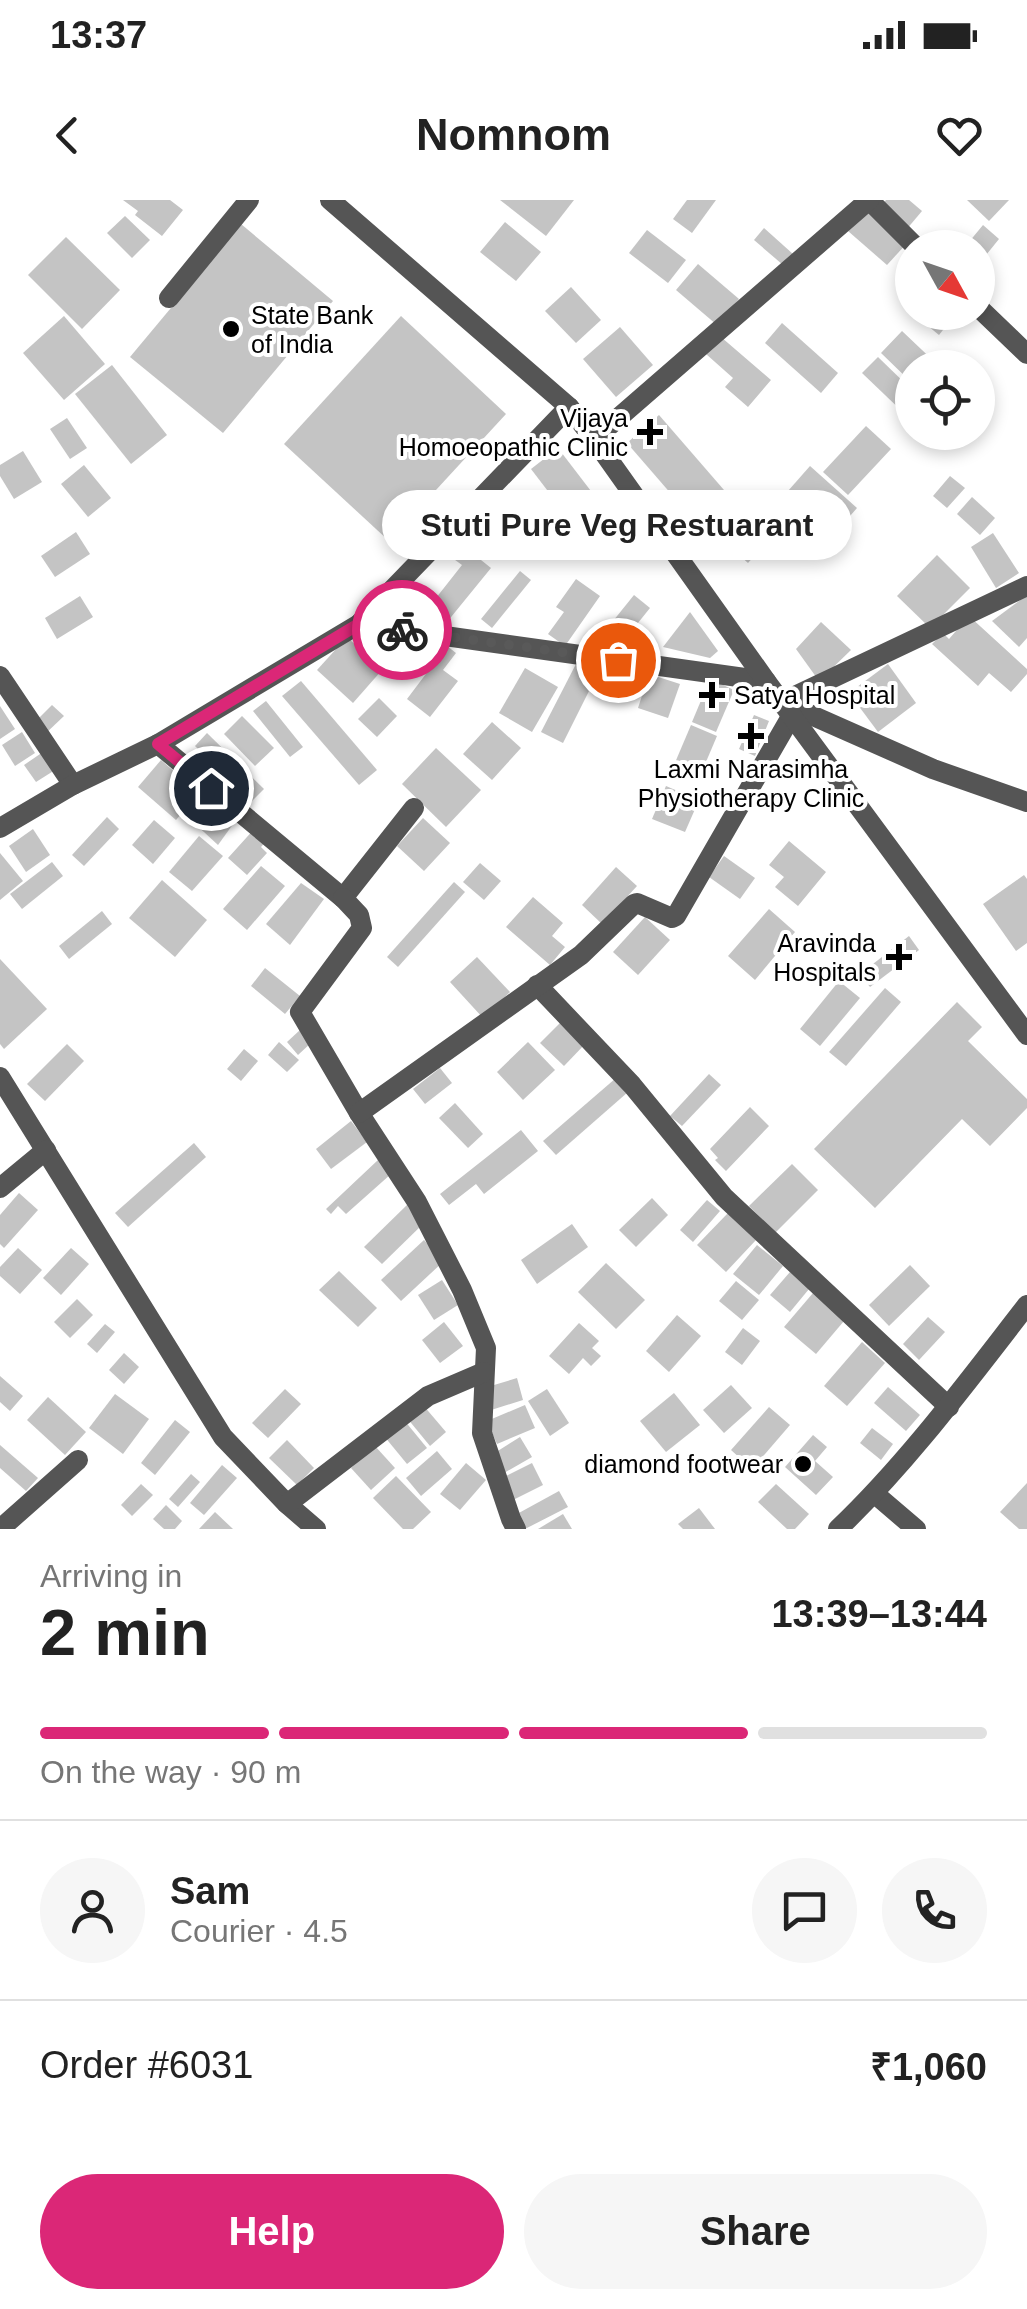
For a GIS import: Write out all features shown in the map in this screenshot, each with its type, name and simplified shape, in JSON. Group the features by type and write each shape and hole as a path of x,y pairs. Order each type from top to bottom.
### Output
{"street":[{"path":"169,298 249,200"},
{"path":"330,200 569,407 1027,1035"},
{"path":"594,438 869,200 899,230"},
{"path":"995,324 1027,354"},
{"path":"0,828 73,785 158,744 359,624 569,407"},
{"path":"359,1113 581,955 634,904 672,918 676,916 787,708 1027,586"},
{"path":"359,624 766,681"},
{"path":"0,676 73,785"},
{"path":"787,708 933,769 1027,802"},
{"path":"158,744 359,914 362,928 300,1012 417,1202 462,1290 486,1348 482,1432 516,1529"},
{"path":"342,898 414,808"},
{"path":"537,985 632,1086 724,1197 949,1407"},
{"path":"0,1076 223,1437 286,1504 316,1529"},
{"path":"0,1188 46,1150"},
{"path":"838,1529 875,1494 949,1407 1027,1304"},
{"path":"286,1504 428,1396 484,1372"},
{"path":"0,1529 78,1460"},
{"path":"875,1494 916,1529"}],"building":[{"path":"123,200 170,200 183,210 162,236"},
{"path":"500,200 574,200 546,236"},
{"path":"687,200 716,200 692,233 673,219"},
{"path":"886,200 909,200 922,211 906,230 879,208"},
{"path":"967,200 1009,200 989,221"},
{"path":"868,208 895,231 895,256 887,265 848,231"},
{"path":"125,216 150,240 132,258 107,233"},
{"path":"505,222 541,252 516,281 480,252"},
{"name":"State Bank of India","path":"241,224 333,301 223,433 130,357"},
{"path":"764,228 793,254 783,265 754,240"},
{"path":"647,230 686,260 668,283 629,253"},
{"path":"66,237 120,290 82,329 28,275"},
{"path":"698,264 739,299 717,325 676,290"},
{"path":"571,287 601,320 576,343 545,311"},
{"path":"64,316 105,364 64,400 23,353"},
{"path":"401,316 506,414 389,541 284,444"},
{"path":"782,323 838,373 821,393 765,343"},
{"path":"620,327 653,365 616,397 583,359"},
{"path":"902,331 922,350 895,350 895,367 881,353"},
{"path":"721,337 771,380 748,407 725,387 733,378 706,354"},
{"path":"878,357 895,374 895,405 862,373"},
{"path":"112,365 167,435 131,464 75,394"},
{"path":"659,415 724,490 692,518 627,443"},
{"path":"67,418 87,448 70,459 50,429"},
{"path":"866,426 891,449 848,495 823,472"},
{"path":"558,448 620,529 593,550 531,469"},
{"path":"23,451 42,482 14,499 0,476 0,465"},
{"path":"84,465 111,498 88,517 61,484"},
{"path":"810,466 857,508 813,558 766,516"},
{"path":"950,476 965,488 947,508 933,496"},
{"path":"721,495 733,506 706,535 694,523"},
{"path":"972,497 995,518 980,535 957,514"},
{"path":"478,518 509,545 501,555 469,527"},
{"path":"762,526 773,535 748,563 738,554"},
{"path":"76,532 90,554 55,577 41,556"},
{"path":"993,533 1019,573 996,588 971,547"},
{"path":"461,544 491,568 447,622 438,615 445,605 436,598 462,565 451,557"},
{"path":"937,555 970,588 930,628 897,596"},
{"path":"520,571 531,580 492,628 481,619"},
{"path":"576,579 600,596 565,646 548,634 564,612 556,607"},
{"path":"634,595 650,608 625,639 609,626"},
{"path":"1027,595 1027,638 1019,647 992,621"},
{"path":"80,596 93,617 57,639 45,618"},
{"path":"690,612 718,651 710,658 663,647"},
{"path":"969,616 1027,669 1011,692 989,673 978,686 932,644 943,633 949,639"},
{"path":"821,622 851,650 819,681 796,649"},
{"path":"347,637 382,670 353,703 317,670"},
{"path":"447,646 456,653 443,670 458,681 430,717 407,699"},
{"path":"577,662 598,673 563,743 541,732"},
{"path":"888,664 916,703 878,732 849,693"},
{"path":"525,668 558,687 532,732 499,713"},
{"path":"649,674 680,684 668,718 638,708"},
{"path":"710,679 734,690 716,732 692,722"},
{"path":"301,681 377,770 359,785 282,696"},
{"path":"379,698 397,716 377,737 358,719"},
{"path":"266,701 303,747 290,757 253,711"},
{"path":"52,705 64,716 44,735 33,724"},
{"path":"0,706 15,729 0,739"},
{"path":"754,715 769,721 755,756 739,749"},
{"path":"242,716 274,748 255,766 224,734"},
{"path":"492,722 521,748 492,780 463,754"},
{"path":"691,725 717,736 700,776 674,765"},
{"path":"22,732 35,753 15,766 2,745"},
{"path":"207,733 264,789 251,802 195,746"},
{"path":"436,748 481,790 446,827 402,784"},
{"path":"43,752 55,770 36,782 24,765"},
{"path":"161,760 199,793 176,820 138,787"},
{"path":"666,786 699,800 685,832 652,819"},
{"path":"211,800 236,820 218,845 191,820"},
{"path":"107,817 119,829 84,866 72,855"},
{"path":"423,818 450,843 424,871 397,846"},
{"path":"154,820 175,838 153,864 132,845"},
{"path":"257,826 269,838 261,847 267,853 247,875 228,858"},
{"path":"33,829 50,855 26,872 9,846"},
{"path":"199,836 223,856 192,891 169,872"},
{"path":"789,841 826,872 798,906 775,887 784,877 769,865"},
{"path":"0,853 23,881 0,900"},
{"path":"724,856 755,878 740,899 709,877"},
{"path":"52,862 63,876 22,909 10,894"},
{"path":"480,863 501,881 484,900 463,882"},
{"path":"261,866 285,886 247,930 223,909"},
{"path":"616,867 637,886 602,924 582,905"},
{"path":"1024,875 1027,943 1016,951 983,904"},
{"path":"162,880 207,920 175,957 129,918"},
{"path":"454,882 465,892 398,967 387,957"},
{"path":"301,883 324,899 290,945 266,924"},
{"path":"533,897 563,923 552,936 565,947 550,965 506,927"},
{"path":"769,909 795,932 755,980 728,956"},
{"path":"102,911 112,924 69,959 59,946"},
{"path":"645,917 670,940 638,975 613,952"},
{"path":"909,936 919,950 870,987 860,974"},
{"path":"477,957 510,992 483,1018 450,982"},
{"path":"0,959 47,1009 4,1049 0,1044"},
{"path":"265,968 300,996 285,1014 251,986"},
{"path":"839,981 860,998 820,1046 800,1029"},
{"path":"885,988 901,1002 846,1066 829,1052"},
{"path":"957,1002 982,1027 968,1041 1027,1099 1027,1108 990,1146 962,1119 875,1208 814,1149"},
{"path":"564,1019 587,1042 564,1066 540,1043"},
{"path":"300,1030 312,1042 298,1055 287,1042"},
{"path":"279,1042 299,1060 287,1072 268,1055"},
{"path":"528,1042 555,1070 523,1100 497,1072"},
{"path":"67,1044 84,1061 45,1101 27,1084"},
{"path":"244,1049 258,1061 241,1081 227,1069"},
{"path":"440,1068 452,1083 425,1104 413,1089"},
{"path":"709,1074 721,1085 682,1126 670,1116"},
{"path":"616,1078 628,1092 556,1155 543,1141"},
{"path":"455,1103 483,1134 468,1148 439,1118"},
{"path":"750,1107 769,1126 726,1171 710,1149"},
{"path":"351,1121 367,1142 331,1169 316,1149"},
{"path":"521,1130 538,1151 484,1194 476,1184 449,1205 440,1194"},
{"path":"194,1143 206,1157 128,1227 115,1213"},
{"path":"378,1160 391,1174 346,1214 338,1206 331,1214 326,1209"},
{"path":"792,1164 818,1190 775,1233 749,1206"},
{"path":"19,1193 38,1210 4,1248 0,1244 0,1215"},
{"path":"652,1198 668,1215 636,1247 619,1230"},
{"path":"707,1200 720,1211 693,1242 680,1230"},
{"path":"408,1204 425,1222 382,1264 364,1247"},
{"path":"728,1213 756,1240 726,1272 697,1245"},
{"path":"572,1224 588,1247 537,1284 521,1260"},
{"path":"424,1240 444,1261 401,1301 381,1280"},
{"path":"757,1245 783,1266 759,1295 733,1274"},
{"path":"18,1248 42,1270 20,1294 0,1276 0,1267"},
{"path":"71,1248 89,1264 61,1295 43,1278"},
{"path":"606,1263 645,1300 616,1329 578,1292"},
{"path":"910,1265 930,1286 889,1326 869,1305"},
{"path":"339,1271 377,1308 358,1327 319,1290"},
{"path":"790,1272 809,1289 790,1312 770,1295"},
{"path":"442,1280 458,1305 434,1320 418,1295"},
{"path":"736,1281 759,1300 742,1320 719,1301"},
{"path":"813,1293 844,1321 816,1354 784,1327"},
{"path":"77,1299 93,1315 70,1338 54,1322"},
{"path":"677,1315 701,1336 669,1372 646,1351"},
{"path":"928,1317 945,1332 919,1360 903,1344"},
{"path":"444,1322 463,1346 440,1363 422,1340"},
{"path":"579,1323 599,1341 592,1348 601,1356 591,1366 583,1358 569,1374 549,1356"},
{"path":"105,1324 115,1332 97,1353 87,1344"},
{"path":"743,1328 760,1341 742,1365 725,1352"},
{"path":"862,1342 885,1363 847,1406 824,1386"},
{"path":"124,1353 139,1367 124,1384 109,1370"},
{"path":"0,1376 23,1396 10,1411 0,1402"},
{"path":"517,1378 523,1400 488,1411 494,1385"},
{"path":"731,1385 752,1408 724,1433 703,1410"},
{"path":"888,1387 920,1415 906,1431 874,1403"},
{"path":"285,1389 301,1404 268,1438 252,1423"},
{"path":"547,1389 569,1423 550,1436 528,1401"},
{"path":"674,1393 700,1425 666,1452 640,1421"},
{"path":"115,1394 149,1419 123,1454 89,1428"},
{"path":"48,1397 86,1432 65,1455 27,1420"},
{"path":"423,1405 446,1432 430,1446 407,1418"},
{"path":"525,1405 535,1428 497,1444 487,1421"},
{"path":"769,1407 790,1425 752,1469 731,1450"},
{"path":"175,1420 190,1432 155,1475 141,1463"},
{"path":"404,1420 427,1448 407,1464 384,1436"},
{"path":"872,1428 893,1444 881,1460 860,1443"},
{"name":"diamond footwear","path":"813,1435 827,1447 815,1461 833,1477 816,1495 785,1467"},
{"path":"520,1437 532,1457 504,1473 493,1454"},
{"path":"287,1440 314,1468 297,1485 269,1458"},
{"path":"0,1445 38,1478 26,1491 0,1468"},
{"path":"375,1446 395,1468 371,1490 351,1468"},
{"path":"437,1451 452,1469 421,1496 406,1478"},
{"path":"466,1463 486,1480 460,1510 440,1494"},
{"path":"532,1463 543,1485 511,1501 500,1479"},
{"path":"222,1465 237,1478 204,1515 190,1503"},
{"path":"191,1474 200,1482 178,1507 169,1499"},
{"path":"396,1476 431,1512 413,1529 403,1529 373,1498"},
{"path":"1027,1483 1027,1529 1019,1529 1000,1512"},
{"path":"141,1484 153,1495 132,1516 121,1505"},
{"path":"776,1484 809,1514 795,1529 787,1529 758,1502"},
{"path":"559,1491 568,1507 525,1529 517,1514"},
{"path":"166,1505 182,1521 175,1529 164,1529 153,1519"},
{"path":"699,1508 715,1529 683,1529 678,1524"},
{"path":"215,1512 233,1529 199,1529"},
{"path":"563,1514 572,1529 538,1529"}],"way so far":[{"path":"402,630 618,660"}],"place":[{"name":"State Bank of India","path":"231,329"},
{"name":"Vijaya Homoeopathic Clinic","path":"650,432"},
{"name":"Stuti Pure Veg Restuarant","path":"618,660"},
{"name":"Satya Hospital","path":"712,695"},
{"name":"Laxmi Narasimha Physiotherapy Clinic","path":"751,736"},
{"name":"Aravinda Hospitals","path":"899,957"},
{"name":"diamond footwear","path":"803,1464"}],"route":[{"path":"211,788 158,744 359,624 402,630"}]}
